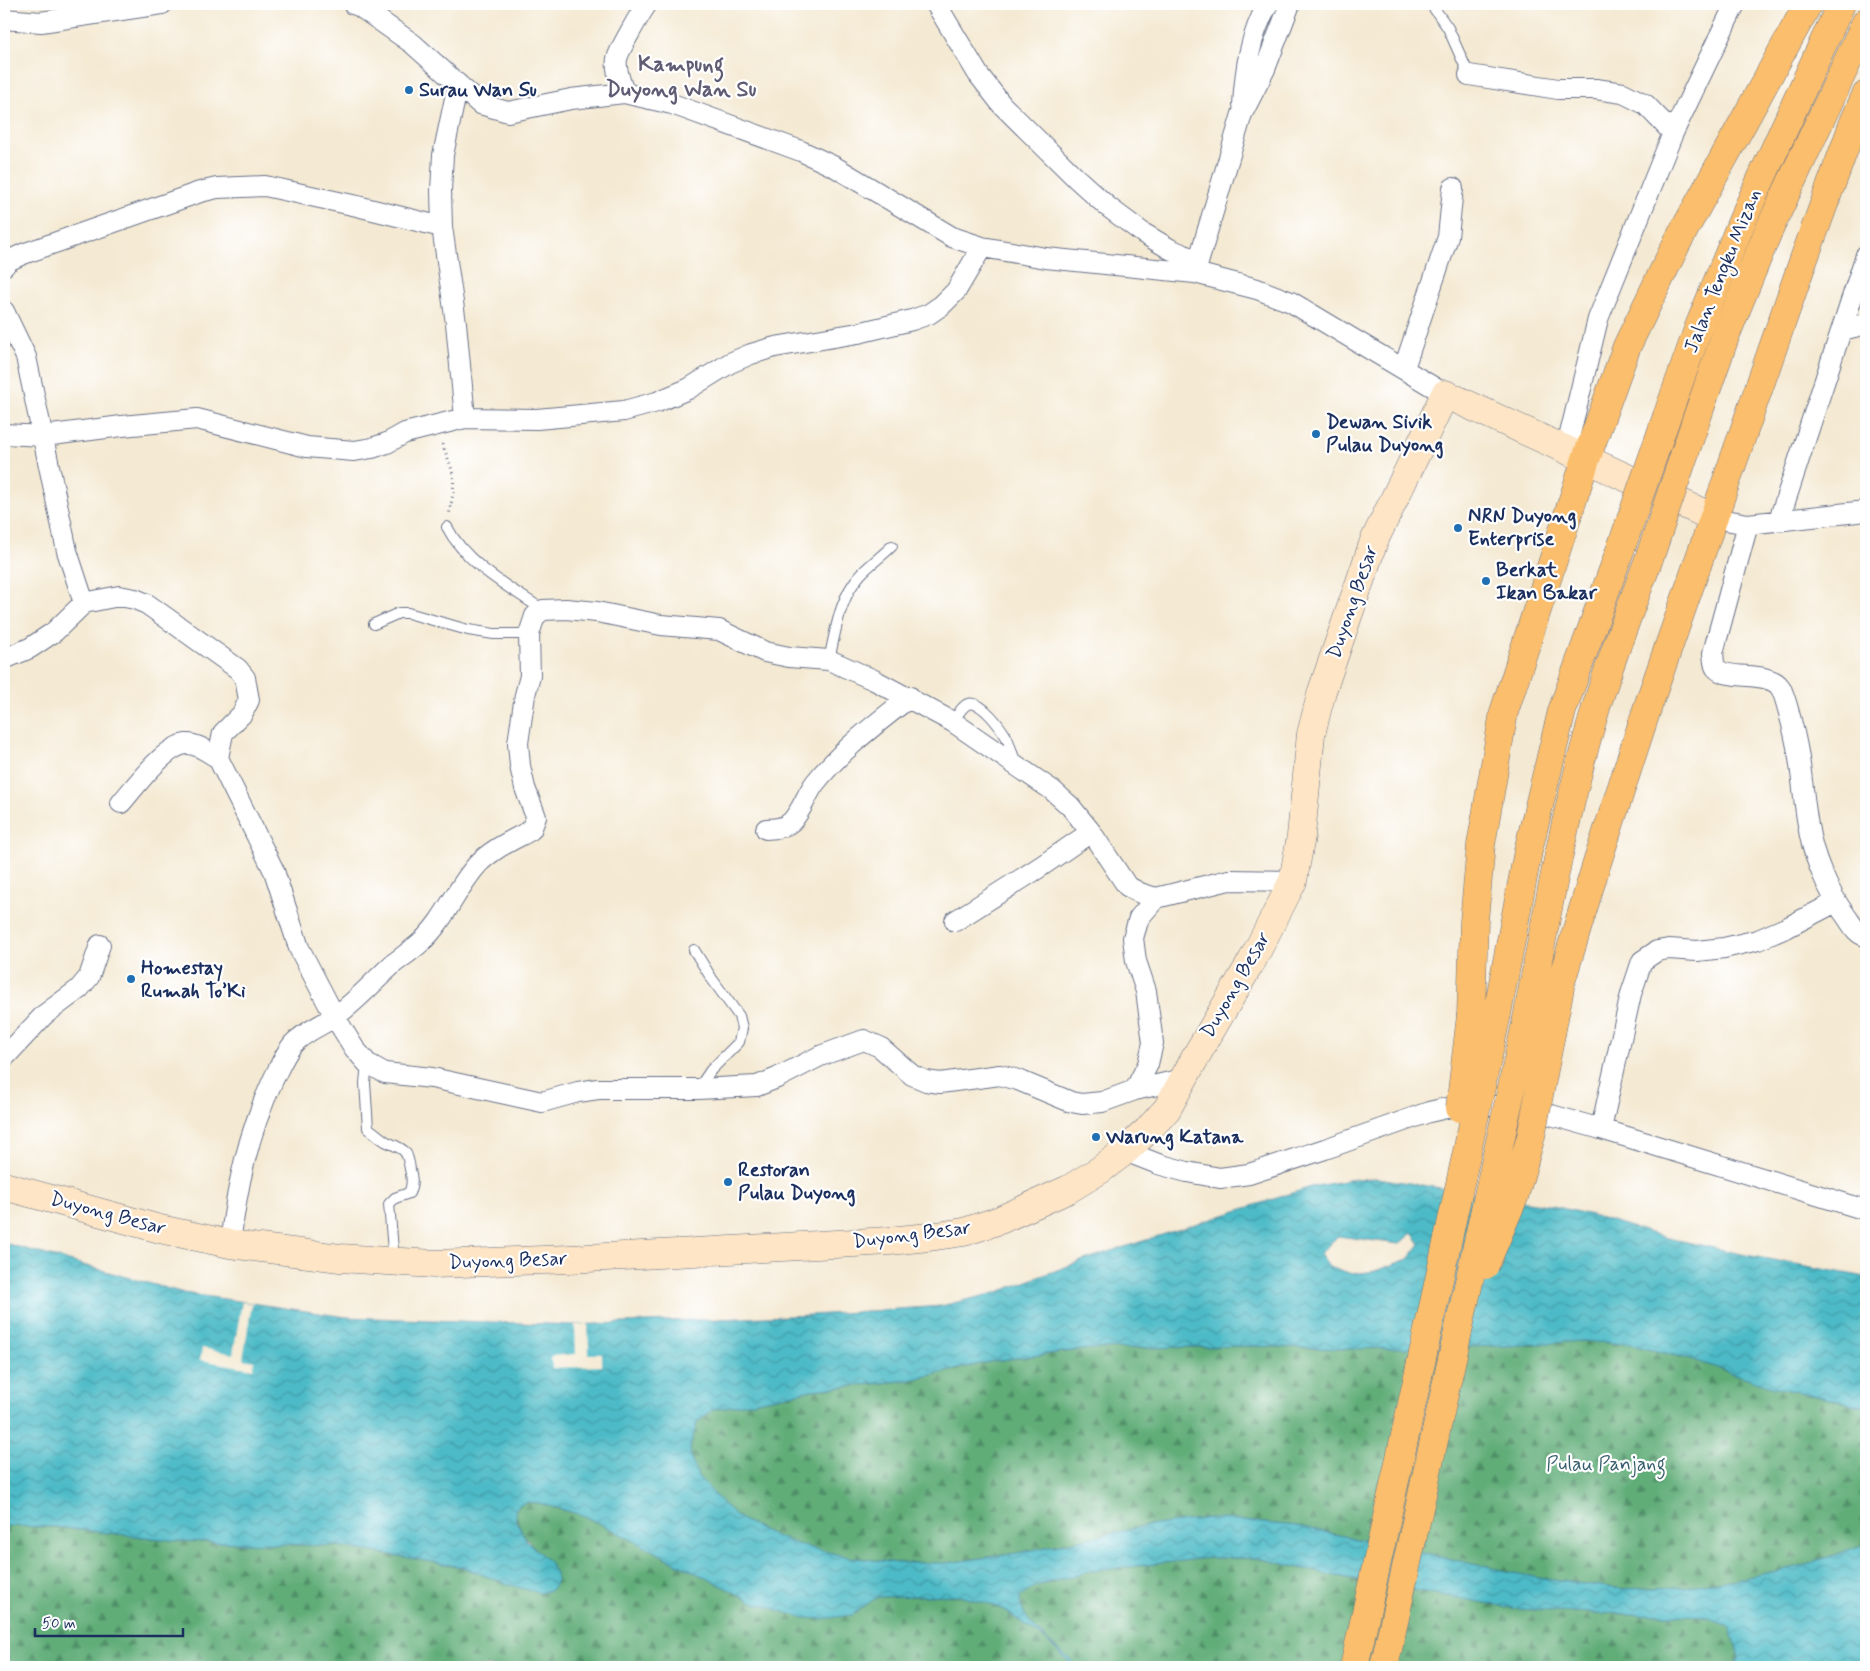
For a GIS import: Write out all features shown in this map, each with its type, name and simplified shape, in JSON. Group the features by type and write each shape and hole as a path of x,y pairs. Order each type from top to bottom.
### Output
{"highway":[{"path":"1354,1667 1418,1376 1456,1138 1484,1015 1474,921 1481,845 1504,712 1576,454 1676,242 1808,4"},
{"name":"Jalan Tengku Mizan","path":"1484,1015 1528,851 1562,711 1698,329 1742,221 1840,4"},
{"name":"Jalan Tengku Mizan","path":"1460,1324 1527,1019 1558,858 1593,718 1725,337 1768,232 1866,22"},
{"path":"1384,1667 1460,1324 1514,1197 1530,1136 1561,982 1599,856 1648,706 1801,267 1854,122 1866,95"}],"street":[{"path":"4,19 41,22 162,4"},
{"path":"353,4 359,6 413,44 480,104 508,112 571,99 624,93 665,102 801,152 835,167 952,237 982,247 1046,258 1196,267"},
{"path":"624,93 618,71 617,58 647,4"},
{"path":"936,4 978,74 1002,105 1108,207 1143,233 1170,248 1196,267 1291,302 1445,394 1714,518 1748,524 1866,511"},
{"path":"1242,114 1247,62 1252,37 1268,4"},
{"path":"1196,267 1242,114 1265,69 1290,4"},
{"path":"1576,454 1598,318 1673,133 1735,4"},
{"path":"1470,76 1558,89 1596,89 1623,92 1645,104 1673,133"},
{"path":"458,84 443,155 440,191 442,226 456,323 465,418"},
{"path":"4,266 8,261 23,254 200,192 232,186 265,186 442,226"},
{"path":"1404,368 1448,238 1453,188"},
{"path":"4,434 44,436 197,419 306,447 354,451 387,443 405,433 465,418 538,418 624,411 657,402 688,389 730,363 751,354 775,347 858,333 929,314 942,305 956,291 982,247"},
{"path":"1779,520 1866,255"},
{"path":"4,310 26,357 67,551 84,603"},
{"path":"1842,330 1866,324"},
{"name":"Duyong Besar","path":"4,1186 160,1229 230,1244 340,1258 394,1262 477,1263 889,1241 964,1232 1000,1220 1069,1189 1100,1170 1125,1151 1167,1109 1253,959 1293,880 1301,836 1311,734 1322,691 1374,541 1445,394"},
{"path":"1748,524 1713,653 1714,662 1716,668 1722,672 1762,678 1774,682 1781,688 1796,742 1808,828 1815,853 1836,902 1859,935 1866,936"},
{"path":"4,659 30,648 54,632 84,603 119,596 135,598 147,604 238,668 245,678 249,700 242,714 223,733 218,758"},
{"path":"230,1244 236,1194 249,1141 265,1096 282,1060 294,1044 308,1032 335,1017 356,1001 393,964 420,943 435,928 477,865 490,853 531,830 535,824 536,816 525,788 518,744 525,695 530,676 530,634 535,616 542,610 566,609 597,612 661,625 719,630 765,652 789,657 829,660 910,697 953,722 1052,790 1070,806 1126,886 1140,893 1156,898 1229,880 1293,880"},
{"path":"766,830 780,828 790,823 798,813 814,784 831,764 872,727 910,697"},
{"path":"121,803 161,759 180,746 188,744 218,758 274,871 299,948 335,1017 354,1048 367,1063 385,1073 432,1078 542,1102 578,1092 598,1089 698,1089 757,1086 820,1056 864,1040 880,1047 912,1075 926,1081 940,1083 1000,1075 1018,1080 1071,1102 1082,1104 1102,1102 1135,1090 1183,1080"},
{"path":"955,921 1040,867 1090,832"},
{"path":"1135,1090 1148,1064 1153,1043 1146,991 1136,961 1133,938 1139,918 1156,898"},
{"path":"1601,1128 1631,994 1642,961 1657,951 1669,949 1697,951 1724,948 1758,940 1836,902"},
{"path":"4,1058 44,1015 80,989 89,977 100,945"},
{"path":"1125,1151 1158,1164 1220,1178 1249,1174 1325,1149 1420,1114 1456,1106 1500,1106 1551,1115 1601,1128 1866,1210"}],"lane":[{"path":"1431,4 1448,28 1470,76"},
{"path":"447,526 452,537 470,556 542,610"},
{"path":"829,660 846,595 860,575 892,546"},
{"path":"374,624 399,613 408,613 468,630 494,634 530,634"},
{"path":"953,722 964,706 969,704 974,704 984,710 996,721 1008,740 1016,764"},
{"path":"694,950 739,1016 742,1028 738,1042 711,1070 698,1089"},
{"path":"367,1063 368,1128 386,1141 400,1146 408,1154 412,1178 410,1193 395,1198 389,1204 394,1262"}],"path":[{"path":"433,426 454,471 455,485 447,526"}],"green space":[{"name":"Pulau Panjang","path":"1582,1341 1626,1344 1691,1359 1771,1386 1866,1407 1866,1545 1797,1567 1737,1579 1685,1587 1623,1589 1538,1578 1297,1526 1210,1518 1147,1526 1017,1553 947,1563 898,1563 848,1557 803,1546 775,1536 742,1520 724,1505 698,1476 691,1458 690,1448 697,1423 711,1410 812,1390 910,1380 993,1361 1088,1349 1248,1346 1348,1349"},
{"path":"527,1502 539,1503 585,1516 755,1603 852,1615 877,1597 955,1595 987,1603 1004,1610 1044,1638 1074,1667 4,1667 4,1526 56,1527 179,1541 339,1546 462,1567 510,1585 549,1562 528,1540 519,1527 515,1511 519,1505"},
{"path":"1208,1558 1258,1558 1326,1574 1518,1609 1710,1616 1731,1628 1739,1657 1735,1667 1079,1667 1052,1645 1033,1626 1021,1606 1020,1597 1036,1586 1092,1571"}],"water":[{"path":"1378,1178 1553,1206 1591,1215 1664,1237 1746,1255 1866,1277 1866,1407 1771,1386 1691,1359 1626,1344 1582,1341 1510,1346 1348,1349 1248,1346 1088,1349 993,1361 910,1380 812,1390 712,1410 697,1423 690,1448 691,1458 698,1476 724,1505 742,1520 775,1536 803,1546 848,1557 898,1563 947,1563 1017,1553 1147,1526 1210,1518 1297,1526 1538,1578 1623,1589 1685,1587 1737,1579 1797,1567 1866,1545 1866,1667 1736,1667 1739,1657 1731,1628 1710,1616 1518,1609 1326,1574 1258,1558 1208,1558 1092,1571 1036,1586 1020,1597 1021,1606 1033,1626 1052,1645 1079,1667 1074,1667 1044,1638 1004,1610 987,1603 955,1595 877,1597 852,1615 823,1619 804,1618 755,1603 585,1516 539,1503 527,1502 519,1505 515,1511 516,1521 527,1541 549,1562 556,1573 556,1584 550,1591 539,1593 510,1585 462,1567 339,1546 179,1541 56,1527 4,1526 4,1243 184,1293 346,1317 575,1325 812,1315 941,1306 995,1293 1087,1259 1311,1187 1354,1179","holes":["1412,1233 1420,1244 1408,1259 1375,1271 1353,1274 1329,1267 1320,1254 1338,1236 1399,1244"]}],"pier":[{"path":"242,1302 252,1303 243,1359 254,1361 253,1369 200,1360 202,1348 233,1354"},
{"path":"588,1324 589,1354 602,1354 602,1366 552,1368 551,1356 576,1354 575,1325"}],"place":[{"name":"Surau Wan Su","path":"409,90"},
{"name":"Dewan Sivik Pulau Duyong","path":"1316,434"},
{"name":"NRN Duyong Enterprise","path":"1458,528"},
{"name":"Berkat Ikan Bakar","path":"1486,581"},
{"name":"Homestay Rumah To’Ki","path":"131,979"},
{"name":"Warung Katana","path":"1096,1137"},
{"name":"Restoran Pulau Duyong","path":"728,1182"}],"district":[{"name":"Kampung Duyong Wan Su","path":"681,78"}]}
